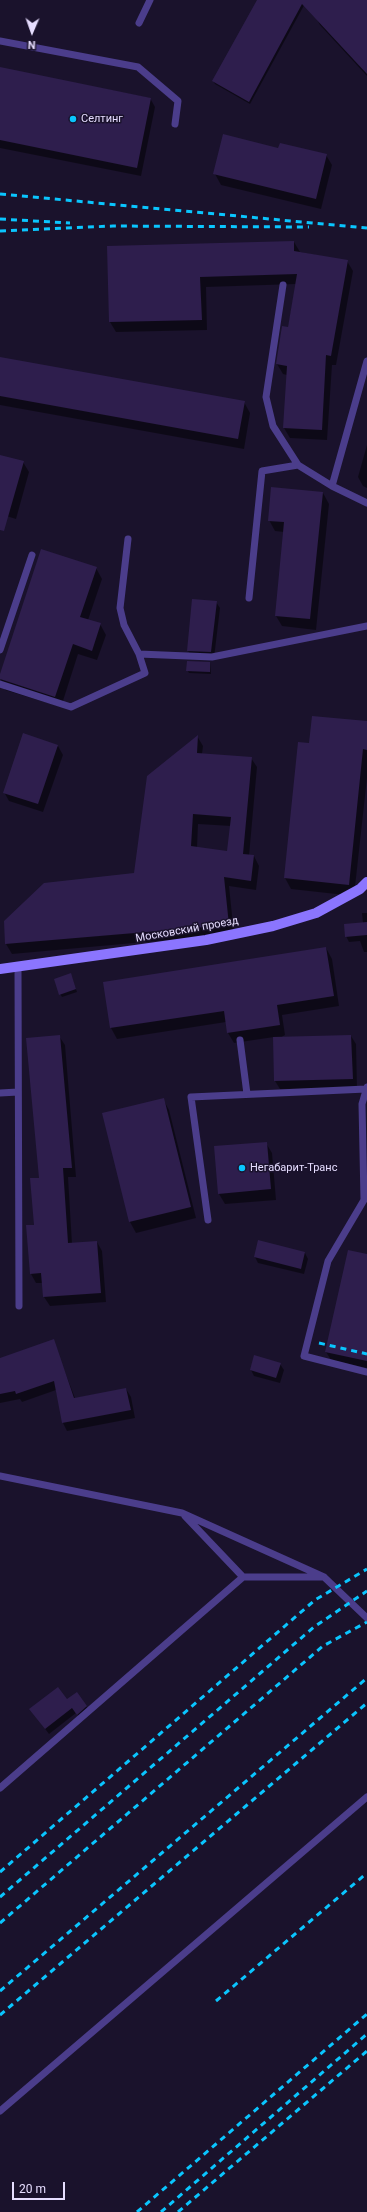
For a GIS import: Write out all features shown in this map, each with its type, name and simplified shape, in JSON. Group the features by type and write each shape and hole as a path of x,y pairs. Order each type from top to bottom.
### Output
{"street":[{"name":"Московский проезд","path":"0,969 18,968 206,940 273,926 316,913 360,889 367,882"}],"lane":[{"path":"139,23 150,0"},
{"path":"0,41 138,67 178,101 175,124"},
{"path":"283,285 266,397 273,426 298,465 332,486 367,503"},
{"path":"332,486 367,361"},
{"path":"250,598 262,471 298,465"},
{"path":"0,684 71,706 145,673 139,654 124,625 120,608 128,539"},
{"path":"0,650 32,555"},
{"path":"139,654 212,657 367,626"},
{"path":"18,968 19,1306"},
{"path":"240,1040 247,1094"},
{"path":"208,1220 191,1097 367,1088 362,1104 366,1201 328,1261 304,1356 367,1372"},
{"path":"0,1093 18,1092"},
{"path":"0,1476 182,1513 324,1578 367,1618"},
{"path":"182,1513 243,1577"},
{"path":"0,1788 243,1577 324,1578"},
{"path":"0,2111 367,1797"}],"building":[{"path":"257,0 367,0 367,74 302,4 249,102 212,81"},
{"name":"Селтинг","path":"0,67 151,98 137,168 0,140"},
{"path":"223,134 278,148 280,143 327,154 316,199 213,174"},
{"path":"294,241 294,251 348,260 331,356 326,355 322,430 283,428 287,366 276,364 282,326 288,327 297,274 200,277 202,320 109,322 107,246"},
{"path":"0,357 245,401 238,439 0,396"},
{"path":"0,455 24,461 4,531 0,530"},
{"path":"271,487 323,492 310,619 275,616 284,522 268,521"},
{"path":"41,549 97,567 80,617 101,623 92,651 73,644 55,697 0,679 0,674"},
{"path":"192,599 217,601 211,652 187,651"},
{"path":"187,661 210,662 210,672 186,671"},
{"path":"312,716 367,721 367,750 363,749 349,885 284,878 298,742 309,743"},
{"path":"23,733 58,745 38,804 3,793"},
{"path":"198,735 197,753 252,757 243,854 254,855 251,881 224,877 229,925 5,944 4,921 44,883 134,873 147,776","holes":["193,814 231,817 227,851 191,846"]},
{"path":"367,922 367,935 345,937 344,924"},
{"path":"326,947 334,996 277,1005 280,1025 227,1033 224,1011 110,1028 103,982"},
{"path":"71,973 76,989 59,995 54,979"},
{"path":"60,1035 72,1168 63,1168 68,1243 97,1241 101,1293 43,1297 41,1273 30,1274 26,1225 34,1225 30,1178 39,1178 26,1038"},
{"path":"351,1035 353,1079 274,1081 273,1037"},
{"path":"164,1098 191,1207 129,1222 102,1113"},
{"name":"Негабарит-Транс","path":"267,1142 271,1189 218,1194 214,1146"},
{"path":"258,1240 305,1252 301,1269 254,1257"},
{"path":"348,1250 367,1254 367,1361 325,1352"},
{"path":"54,1339 74,1398 126,1388 131,1410 62,1423 54,1381 16,1394 15,1391 0,1394 0,1358"},
{"path":"254,1355 281,1363 276,1378 250,1370"},
{"path":"58,1687 67,1699 77,1692 87,1706 77,1715 72,1708 45,1729 29,1709"}],"railway":[{"path":"0,194 367,228"},
{"path":"0,219 70,223"},
{"path":"0,231 113,226 309,227"},
{"path":"319,1343 367,1354"},
{"path":"0,1872 315,1600 367,1569"},
{"path":"0,1897 314,1627 367,1591"},
{"path":"0,1923 323,1646 367,1622"},
{"path":"0,1991 367,1678"},
{"path":"0,2015 367,1703"},
{"path":"216,2001 367,1873"},
{"path":"137,2212 367,2014"},
{"path":"161,2212 367,2034"},
{"path":"178,2212 367,2051"}],"place":[{"name":"Селтинг","path":"73,119"},
{"name":"Негабарит-Транс","path":"242,1168"}]}
